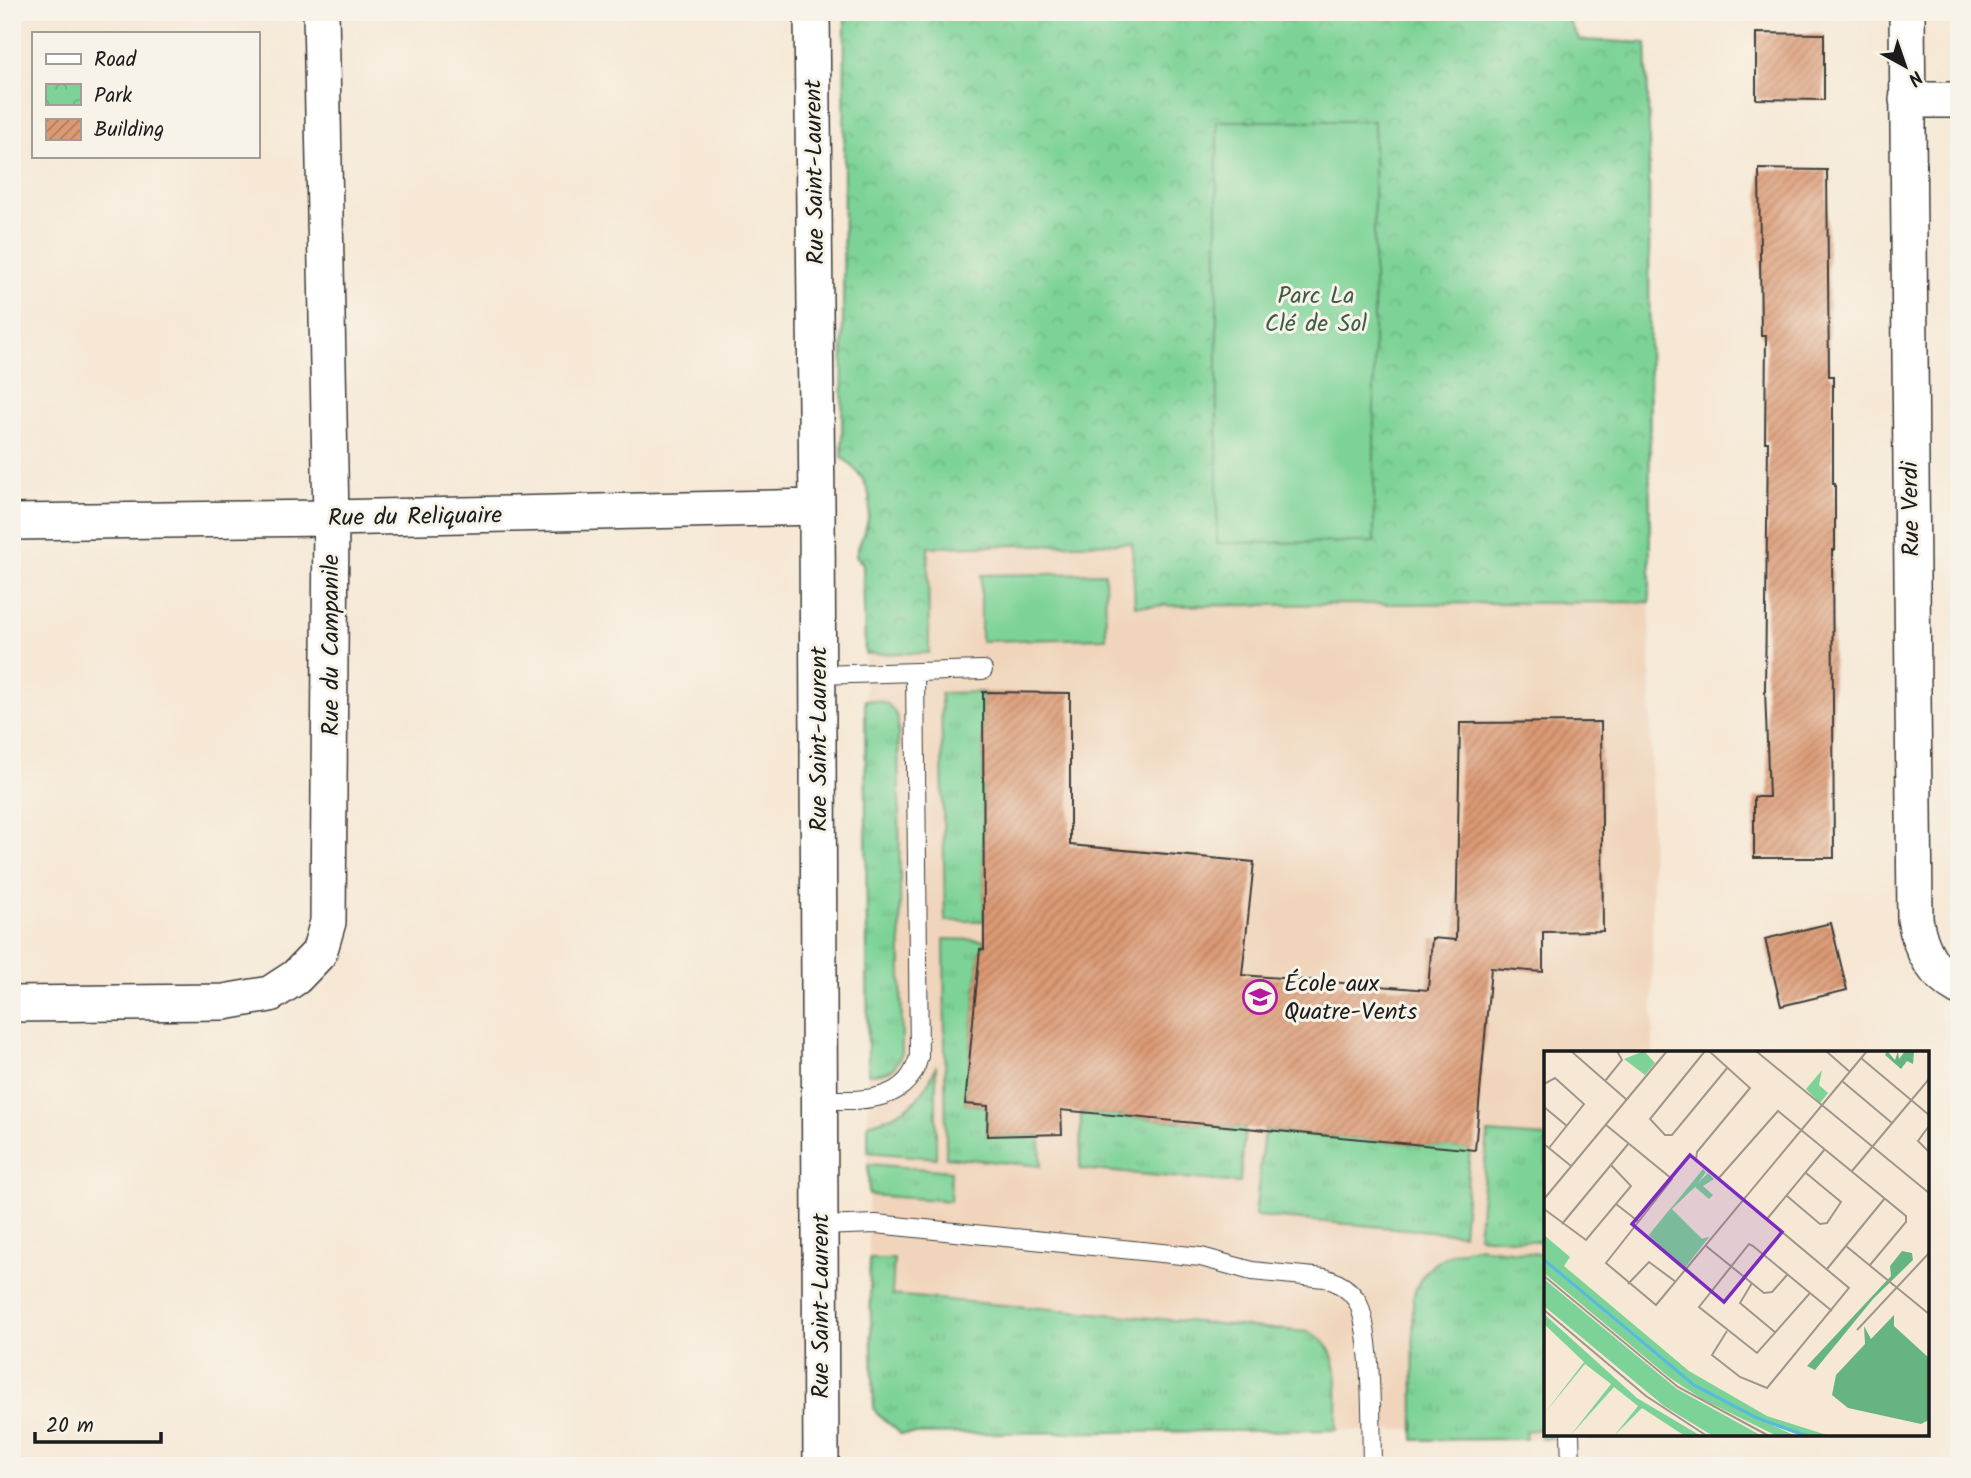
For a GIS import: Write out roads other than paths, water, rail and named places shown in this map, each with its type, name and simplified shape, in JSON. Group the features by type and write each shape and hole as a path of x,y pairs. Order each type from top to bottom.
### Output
{"street":[{"name":"Rue du Campanile","path":"12,1004 224,1002 270,994 296,977 319,953 328,922 331,519 321,12"},
{"name":"Rue Saint-Laurent","path":"812,12 821,1466"},
{"name":"Rue Verdi","path":"1907,12 1915,919 1919,941 1929,962 1947,981 1959,988"},
{"path":"1906,100 1959,100"},
{"name":"Rue du Reliquaire","path":"12,522 331,519 817,507"}],"lane":[{"path":"818,675 983,670"},
{"path":"819,1100 860,1100 886,1095 905,1084 917,1066 915,674"},
{"path":"820,1226 876,1224 1188,1255 1252,1271 1325,1278 1336,1282 1346,1288 1357,1301 1366,1329 1372,1466"},
{"path":"1570,1436 1571,1466"}],"place":[{"name":"École aux Quatre-Vents","path":"1260,997"}],"park label":[{"name":"Parc La Clé de Sol","path":"1316,309"}]}
